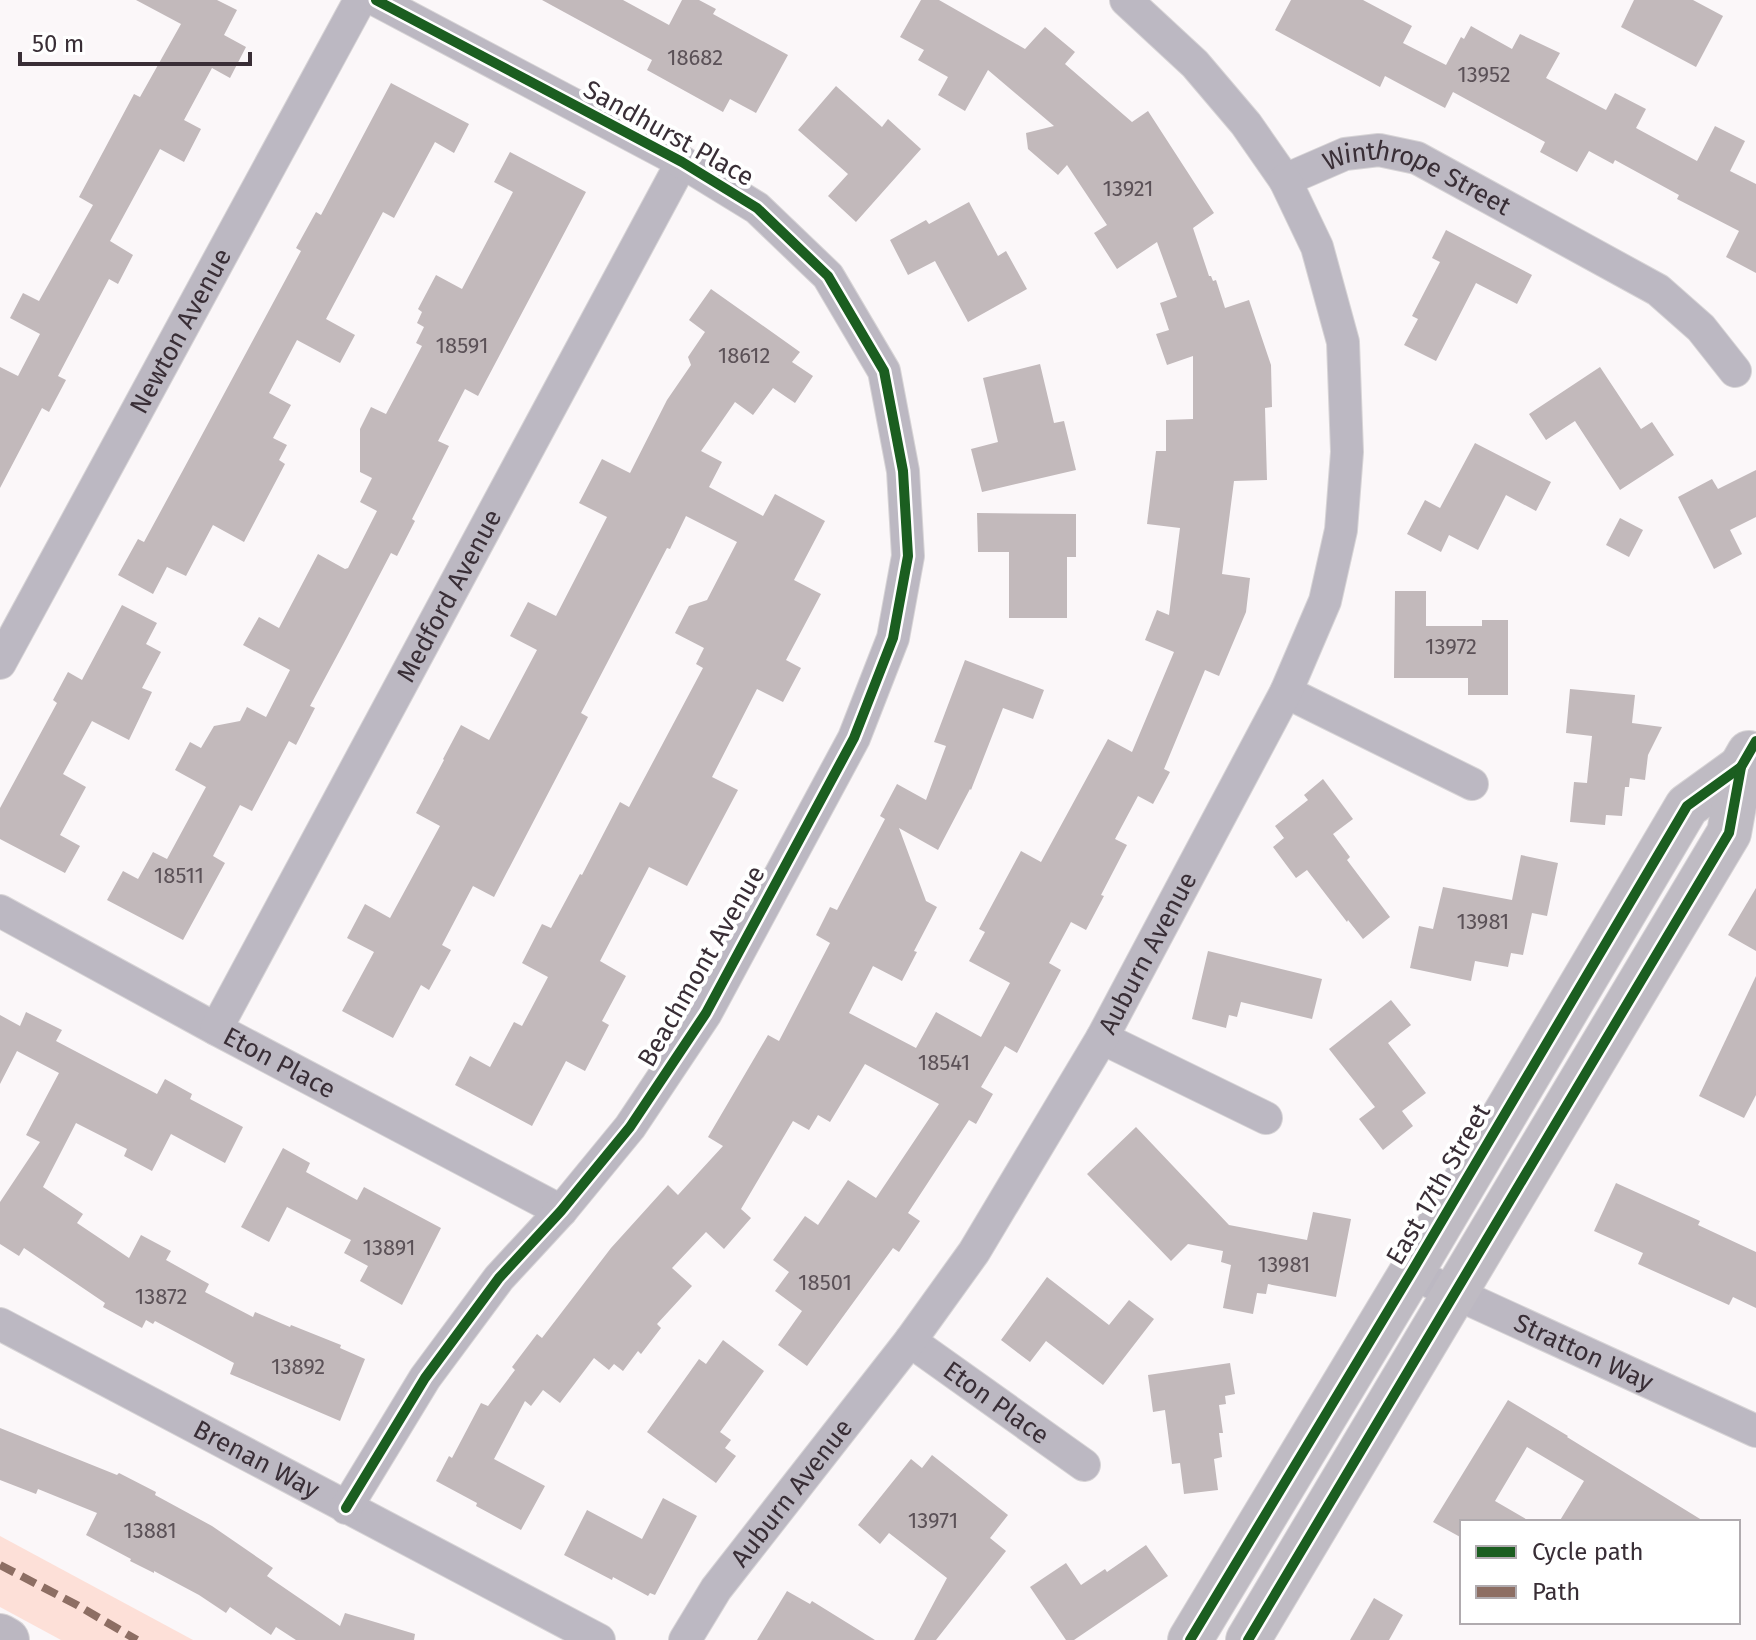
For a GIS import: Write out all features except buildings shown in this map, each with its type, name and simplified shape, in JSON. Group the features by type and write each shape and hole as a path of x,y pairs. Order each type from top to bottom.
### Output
{"main road":[{"name":"East 17th Street","path":"1190,1640 1687,806 1751,761"},
{"name":"East 17th Street","path":"1248,1640 1729,833 1751,761"}],"street":[{"name":"Newton Avenue","path":"0,663 360,0"},
{"name":"Sandhurst Place","path":"376,0 682,162 757,208 828,276 884,371"},
{"name":"Winthrope Street","path":"1126,0 1195,64 1246,124 1285,180 1345,154 1379,150 1417,158 1658,290 1701,328 1735,371"},
{"name":"Medford Avenue","path":"216,1029 682,162"},
{"name":"Auburn Avenue","path":"685,1640 716,1589 910,1341 974,1252 1102,1038 1286,692 1325,601 1341,530 1347,452 1343,342 1317,247 1285,180"},
{"name":"Beachmont Avenue","path":"346,1508 425,1378 499,1278 561,1211 630,1127 706,1013 854,738 893,638 908,556 903,471 884,371"},
{"path":"1286,692 1472,784"},
{"name":"Eton Place","path":"0,911 561,1211"},
{"path":"1102,1038 1266,1118"},
{"name":"Stratton Way","path":"1411,1273 1756,1431"},
{"name":"Brenan Way","path":"0,1324 599,1640"},
{"name":"Eton Place","path":"910,1341 1084,1465"},
{"path":"0,1636 7,1640"}],"shaded area":[{"path":"0,1536 193,1640 61,1640 0,1607"}],"marked path":[{"path":"0,1565 137,1640"}],"cycle path":[{"path":"346,1508 425,1378 499,1278 561,1211 630,1127 706,1013 854,738 893,638 908,556 903,471 884,371 828,276 757,208 682,162 376,0"},
{"path":"1248,1640 1729,833 1741,767 1756,741"},
{"path":"1190,1640 1687,806 1741,767"}]}
